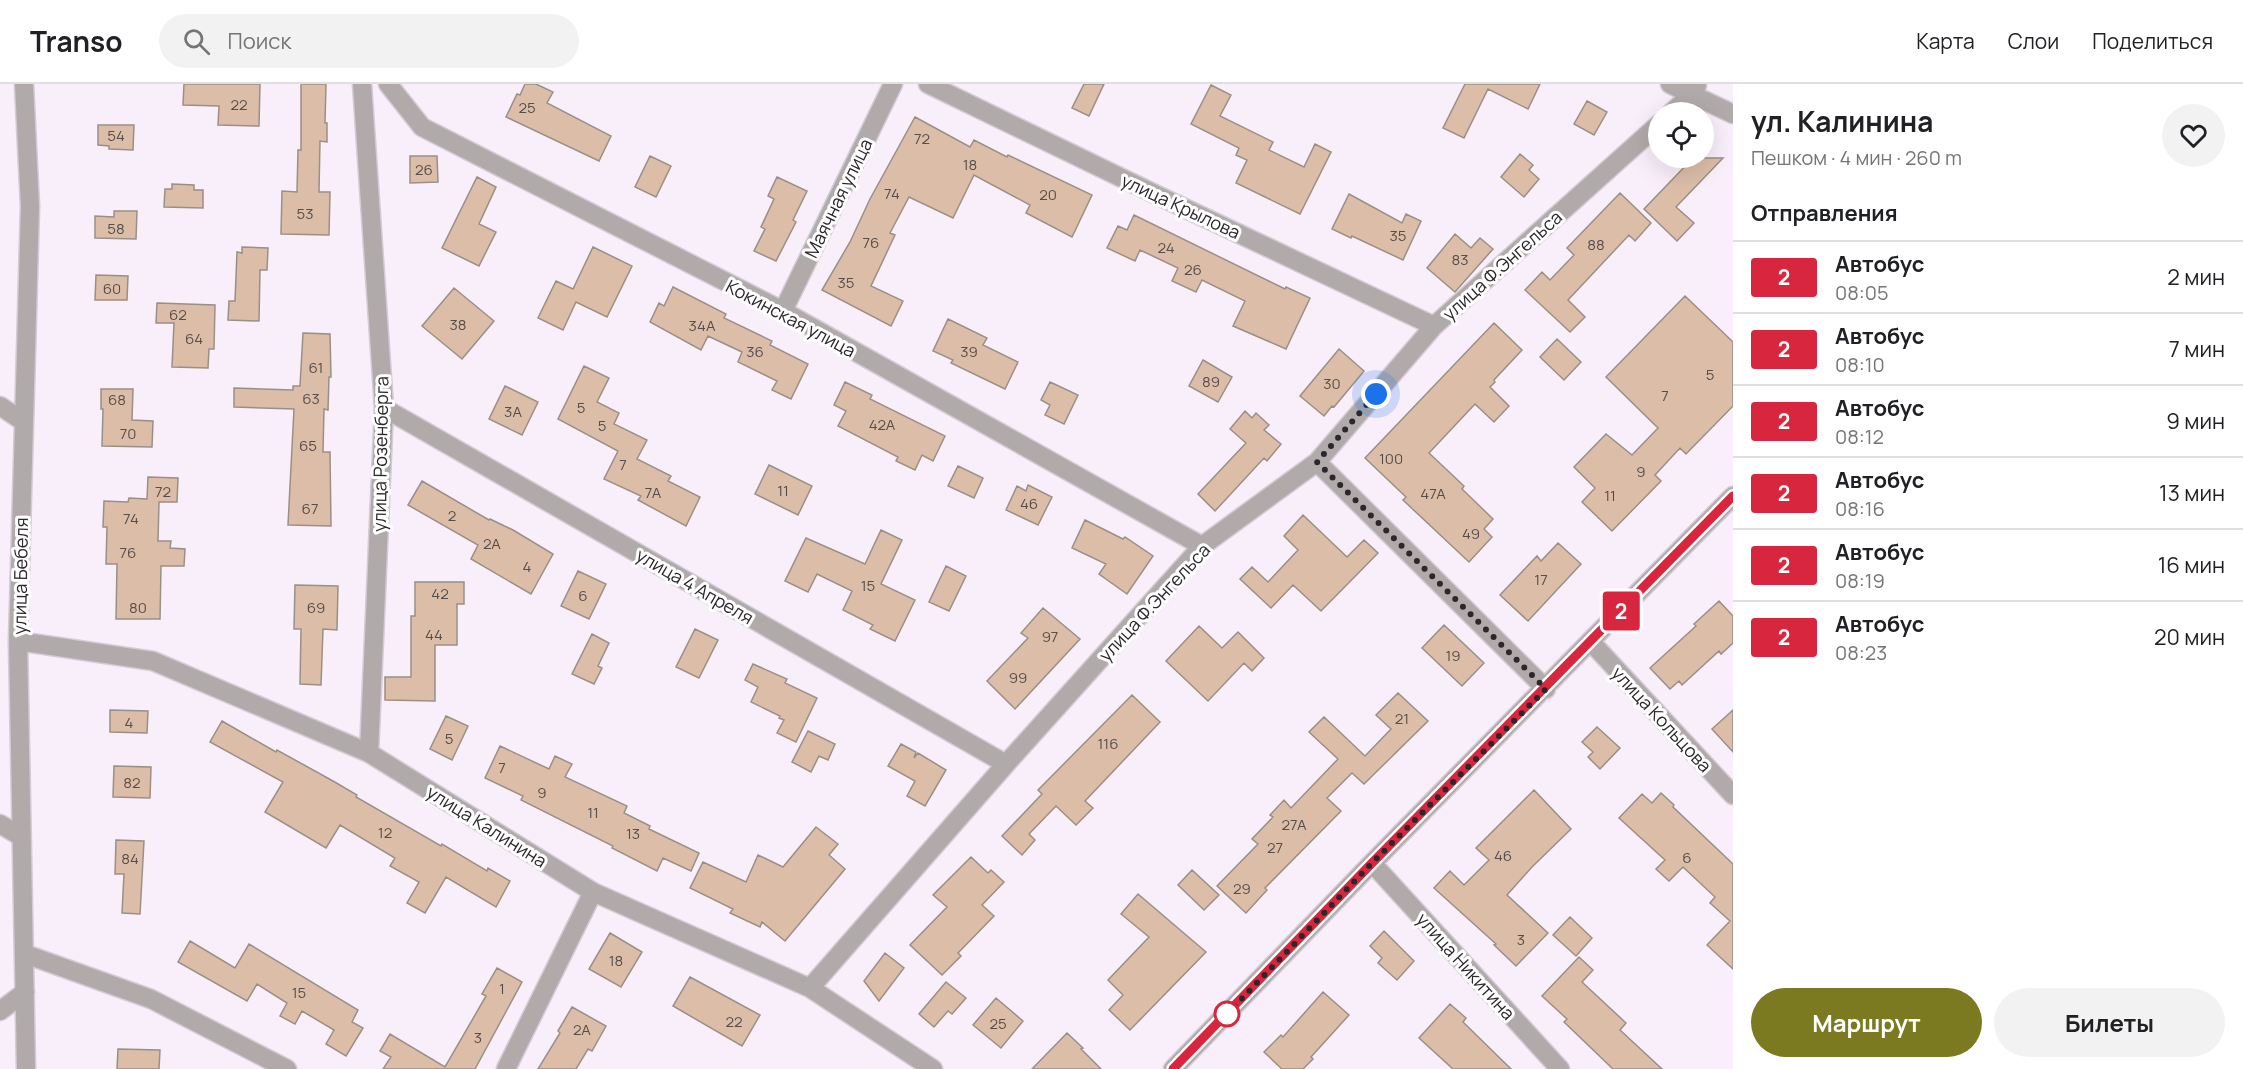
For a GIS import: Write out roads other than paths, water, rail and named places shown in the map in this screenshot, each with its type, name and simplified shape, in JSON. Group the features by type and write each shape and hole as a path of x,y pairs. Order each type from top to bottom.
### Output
{"street":[{"name":"улица Бебеля","path":"24,84 30,206 18,641 26,1069"},
{"name":"улица Розенберга","path":"362,84 384,408 369,753"},
{"name":"Кокинская улица","path":"388,84 422,127 783,311 1202,546"},
{"name":"Маячная улица","path":"783,311 893,84"},
{"name":"улица Крылова","path":"928,84 1434,326"},
{"path":"1670,84 1695,89 1733,114"},
{"path":"1682,102 1695,89"},
{"name":"улица Ф.Энгельса","path":"810,988 1006,764 1202,546 1317,462 1434,326 1648,134"},
{"path":"0,406 24,422"},
{"name":"улица 4 Апреля","path":"384,408 1006,764"},
{"path":"1317,462 1546,689"},
{"path":"1173,1069 1733,496"},
{"name":"улица Калинина","path":"18,641 153,661 369,753 593,892 810,988 933,1069"},
{"name":"улица Кольцова","path":"1591,642 1733,795"},
{"path":"0,824 20,836"},
{"name":"улица Никитина","path":"1372,863 1560,1069"},
{"path":"506,1069 593,892"},
{"path":"25,954 151,999 286,1069"},
{"path":"0,1011 25,992"}]}
